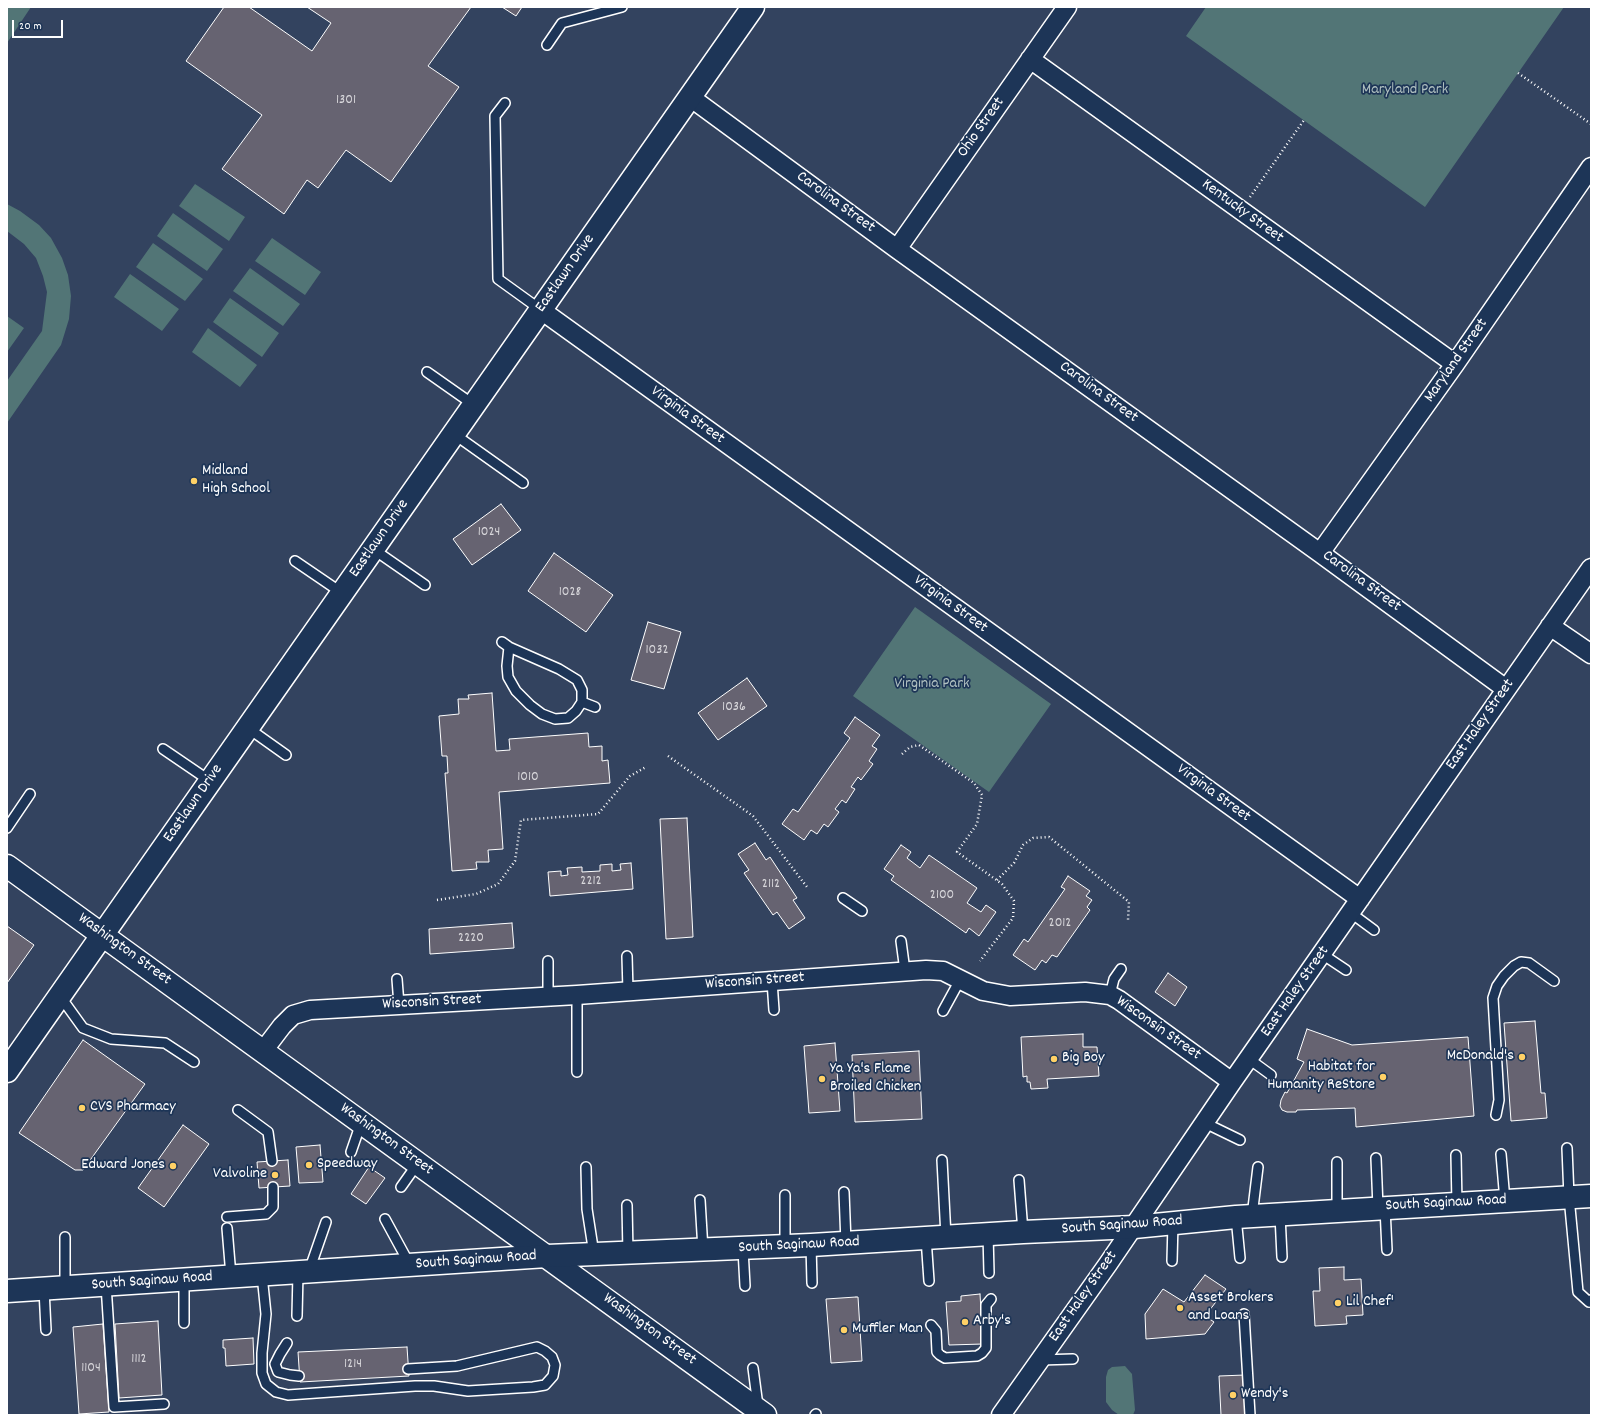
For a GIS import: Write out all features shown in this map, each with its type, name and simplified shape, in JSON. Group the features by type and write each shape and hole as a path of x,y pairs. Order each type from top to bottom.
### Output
{"street":[{"name":"Eastlawn Drive","path":"9,1064 60,996 753,7"},
{"name":"Ohio Street","path":"897,249 1067,7"},
{"name":"Kentucky Street","path":"1030,59 1455,364"},
{"name":"Carolina Street","path":"690,97 897,249 1320,553 1506,689"},
{"name":"Maryland Street","path":"1320,553 1455,364 1591,167"},
{"name":"Virginia Street","path":"540,310 1355,906"},
{"name":"East Haley Street","path":"1001,1415 1134,1227 1232,1082 1591,568"},
{"path":"1550,626 1591,654"},
{"name":"Washington Street","path":"7,866 762,1413"},
{"name":"Wisconsin Street","path":"263,1051 282,1026 293,1015 310,1010 577,995 926,970 942,971 983,991 1010,996 1085,992 1110,995 1232,1082"},
{"name":"South Saginaw Road","path":"7,1291 547,1256 785,1247 988,1234 1134,1227 1244,1216 1591,1196"}],"lane":[{"path":"547,45 562,23 622,7"},
{"path":"505,103 495,116 498,279 540,310"},
{"path":"426,372 474,405"},
{"path":"454,434 523,483"},
{"path":"373,549 425,585"},
{"path":"295,561 342,593"},
{"path":"506,645 559,669 577,680 582,690 582,702 576,712 568,718 555,719 542,714 516,691 508,677 506,645"},
{"path":"582,702 595,707"},
{"path":"248,728 286,755"},
{"path":"163,749 210,781"},
{"path":"7,828 30,794"},
{"path":"843,898 862,911"},
{"path":"1355,906 1374,930"},
{"path":"901,941 905,971"},
{"path":"1322,954 1346,970"},
{"path":"627,956 628,991"},
{"path":"548,961 548,996"},
{"path":"1496,1115 1499,1100 1493,998 1497,986 1509,971 1521,962 1529,963 1554,981"},
{"path":"1110,995 1114,979 1121,969"},
{"path":"397,979 399,1004"},
{"path":"943,1011 960,980"},
{"path":"772,981 774,1010"},
{"path":"577,995 577,1072"},
{"path":"60,996 83,1028 111,1039 165,1043 194,1062"},
{"path":"1249,1059 1271,1075"},
{"path":"238,1110 268,1132 272,1161"},
{"path":"351,1152 362,1122"},
{"path":"1205,1123 1240,1140"},
{"path":"1567,1148 1569,1197 1578,1292 1589,1302 1591,1300"},
{"path":"1501,1154 1505,1201"},
{"path":"1456,1155 1457,1204"},
{"path":"1376,1158 1387,1250"},
{"path":"929,1281 936,1237 942,1160"},
{"path":"1337,1162 1337,1210"},
{"path":"401,1188 418,1163"},
{"path":"586,1167 588,1209 594,1254"},
{"path":"1240,1258 1244,1216 1258,1167"},
{"path":"1019,1180 1023,1232"},
{"path":"226,1217 266,1214 273,1208 273,1187"},
{"path":"844,1192 846,1243"},
{"path":"784,1195 785,1247"},
{"path":"700,1200 703,1250"},
{"path":"627,1205 628,1253"},
{"path":"1280,1214 1282,1257"},
{"path":"385,1219 411,1266"},
{"path":"297,1316 303,1273 326,1222"},
{"path":"1172,1261 1173,1223"},
{"path":"227,1228 231,1277"},
{"path":"988,1234 989,1273"},
{"path":"46,1330 65,1237"},
{"path":"811,1245 812,1283"},
{"path":"743,1248 745,1286"},
{"path":"262,1275 266,1314 262,1353 262,1373 266,1384 276,1392 288,1394 415,1386 434,1386 468,1391 533,1387 545,1385 553,1376 555,1365 552,1357 537,1347 457,1366 408,1369"},
{"path":"184,1280 184,1324"},
{"path":"106,1285 114,1407 164,1404"},
{"path":"931,1325 936,1331 937,1352 940,1355 945,1358 977,1356 986,1348 986,1305 991,1299"},
{"path":"1244,1314 1250,1415"},
{"path":"287,1343 275,1364 278,1372 299,1376"},
{"path":"1039,1360 1072,1359"},
{"path":"753,1368 762,1413"}],"path":[{"path":"1518,73 1591,124"},
{"path":"1241,211 1304,120"},
{"path":"902,754 910,747 919,745 974,783 982,795 977,824 957,852 1002,884 1014,901 1013,918 980,961"},
{"path":"668,756 754,816 807,887"},
{"path":"437,900 476,894 498,884 515,861 521,820 598,814 630,776 646,767"},
{"path":"996,880 1014,863 1023,845 1033,838 1049,837 1129,902 1128,920"}],"green space":[{"path":"7,7 31,7 7,43"},
{"name":"Maryland Park","path":"1206,7 1564,7 1425,207 1186,36"},
{"path":"195,184 245,217 229,241 179,206"},
{"path":"7,204 20,211 39,225 51,238 62,258 68,275 71,296 69,319 61,345 7,423 7,381 42,331 47,292 36,258 24,244 7,231"},
{"path":"173,213 223,249 207,271 157,236"},
{"path":"272,238 321,272 305,295 255,261"},
{"path":"153,243 203,279 185,301 136,267"},
{"path":"250,268 300,304 283,326 233,291"},
{"path":"130,274 179,309 162,331 114,297"},
{"path":"230,298 279,333 262,357 213,322"},
{"path":"7,316 24,328 7,352"},
{"path":"208,328 257,365 240,387 192,352"},
{"name":"Virginia Park","path":"915,607 1051,704 989,792 853,696"},
{"path":"1125,1366 1132,1374 1135,1410 1133,1415 1119,1415 1112,1410 1106,1402 1106,1377 1108,1370 1112,1367"}],"building":[{"path":"224,7 249,7 312,51 331,23 307,7 471,7 428,66 459,87 391,182 346,150 318,188 307,180 284,214 222,169 262,115 186,61"},
{"path":"502,7 522,7 516,16"},
{"path":"501,504 521,530 472,565 453,539"},
{"path":"554,553 613,595 586,632 528,591"},
{"path":"648,622 681,632 664,689 631,680"},
{"path":"747,678 767,706 718,740 698,713"},
{"path":"492,693 496,751 510,750 509,739 588,733 589,747 602,746 602,761 608,760 610,783 499,792 503,849 488,850 489,862 476,862 477,869 452,871 445,773 448,773 447,756 442,756 439,716 459,714 458,699 469,699 468,695"},
{"path":"855,717 880,735 872,746 877,749 869,761 873,764 861,780 858,777 851,787 855,789 846,803 842,800 835,809 839,812 828,827 824,824 817,834 811,830 804,840 782,824 793,809 798,812 850,738 844,733"},
{"path":"687,818 693,937 666,939 660,819"},
{"path":"755,843 766,860 770,857 797,898 793,900 805,918 789,929 777,912 773,915 744,873 749,870 738,854"},
{"path":"901,845 911,852 907,858 920,868 929,855 977,888 967,903 981,912 986,905 996,912 979,936 969,928 966,933 891,880 894,876 884,869"},
{"path":"631,863 633,889 550,896 548,872 561,871 561,876 568,875 567,868 582,867 582,872 600,871 600,865 612,864 612,871 621,870 620,864"},
{"path":"1068,876 1090,891 1086,896 1092,900 1087,907 1090,910 1057,957 1052,955 1046,963 1042,960 1035,970 1013,955 1024,939 1028,942 1065,889 1061,887"},
{"path":"512,923 514,948 430,954 429,929"},
{"path":"7,926 34,945 7,983"},
{"path":"1168,973 1187,987 1175,1006 1155,992"},
{"path":"1535,1021 1541,1093 1545,1093 1547,1118 1511,1121 1504,1023"},
{"name":"Habitat for Humanity ReStore","path":"1307,1029 1352,1045 1468,1037 1474,1116 1356,1127 1355,1108 1297,1110 1296,1112 1287,1112 1282,1110 1280,1106 1281,1100 1285,1092 1287,1093 1304,1062 1297,1059"},
{"path":"1083,1034 1083,1047 1097,1047 1099,1076 1047,1079 1048,1088 1031,1089 1030,1082 1027,1082 1027,1076 1023,1077 1021,1037"},
{"name":"CVS Pharmacy","path":"83,1040 145,1084 83,1170 75,1170 19,1133"},
{"name":"Ya Ya's Flame Broiled Chicken","path":"835,1043 840,1111 809,1113 804,1046"},
{"path":"919,1051 922,1119 855,1122 852,1055"},
{"name":"Edward Jones","path":"183,1125 209,1144 164,1207 138,1188"},
{"path":"320,1145 323,1182 299,1183 296,1147"},
{"path":"288,1160 290,1186 259,1188 257,1162"},
{"path":"369,1167 385,1178 366,1204 351,1194"},
{"name":"Lil Chef'","path":"1344,1267 1344,1280 1361,1279 1363,1315 1346,1316 1347,1324 1315,1326 1313,1291 1320,1291 1319,1268"},
{"name":"Asset Brokers and Loans","path":"1205,1275 1226,1289 1205,1316 1214,1322 1205,1334 1146,1339 1145,1314 1163,1289 1184,1302"},
{"path":"980,1294 983,1344 949,1345 946,1302 961,1301 961,1296"},
{"name":"Muffler Man","path":"858,1297 862,1361 831,1363 826,1299"},
{"path":"158,1321 162,1395 119,1398 115,1324"},
{"path":"103,1324 109,1412 79,1414 73,1327"},
{"path":"253,1338 254,1364 226,1366 223,1340"},
{"path":"407,1347 409,1376 300,1382 298,1352"},
{"name":"Wendy's","path":"1245,1375 1247,1415 1221,1415 1219,1376"}],"place":[{"name":"Midland High School","path":"194,481"},
{"name":"McDonald's","path":"1522,1057"},
{"name":"Big Boy","path":"1054,1059"},
{"name":"Habitat for Humanity ReStore","path":"1383,1077"},
{"name":"Ya Ya's Flame Broiled Chicken","path":"822,1079"},
{"name":"CVS Pharmacy","path":"82,1108"},
{"name":"Speedway","path":"309,1165"},
{"name":"Edward Jones","path":"173,1166"},
{"name":"Valvoline","path":"275,1175"},
{"name":"Lil Chef'","path":"1338,1303"},
{"name":"Asset Brokers and Loans","path":"1180,1308"},
{"name":"Arby's","path":"965,1322"},
{"name":"Muffler Man","path":"844,1330"},
{"name":"Wendy's","path":"1233,1395"}]}
